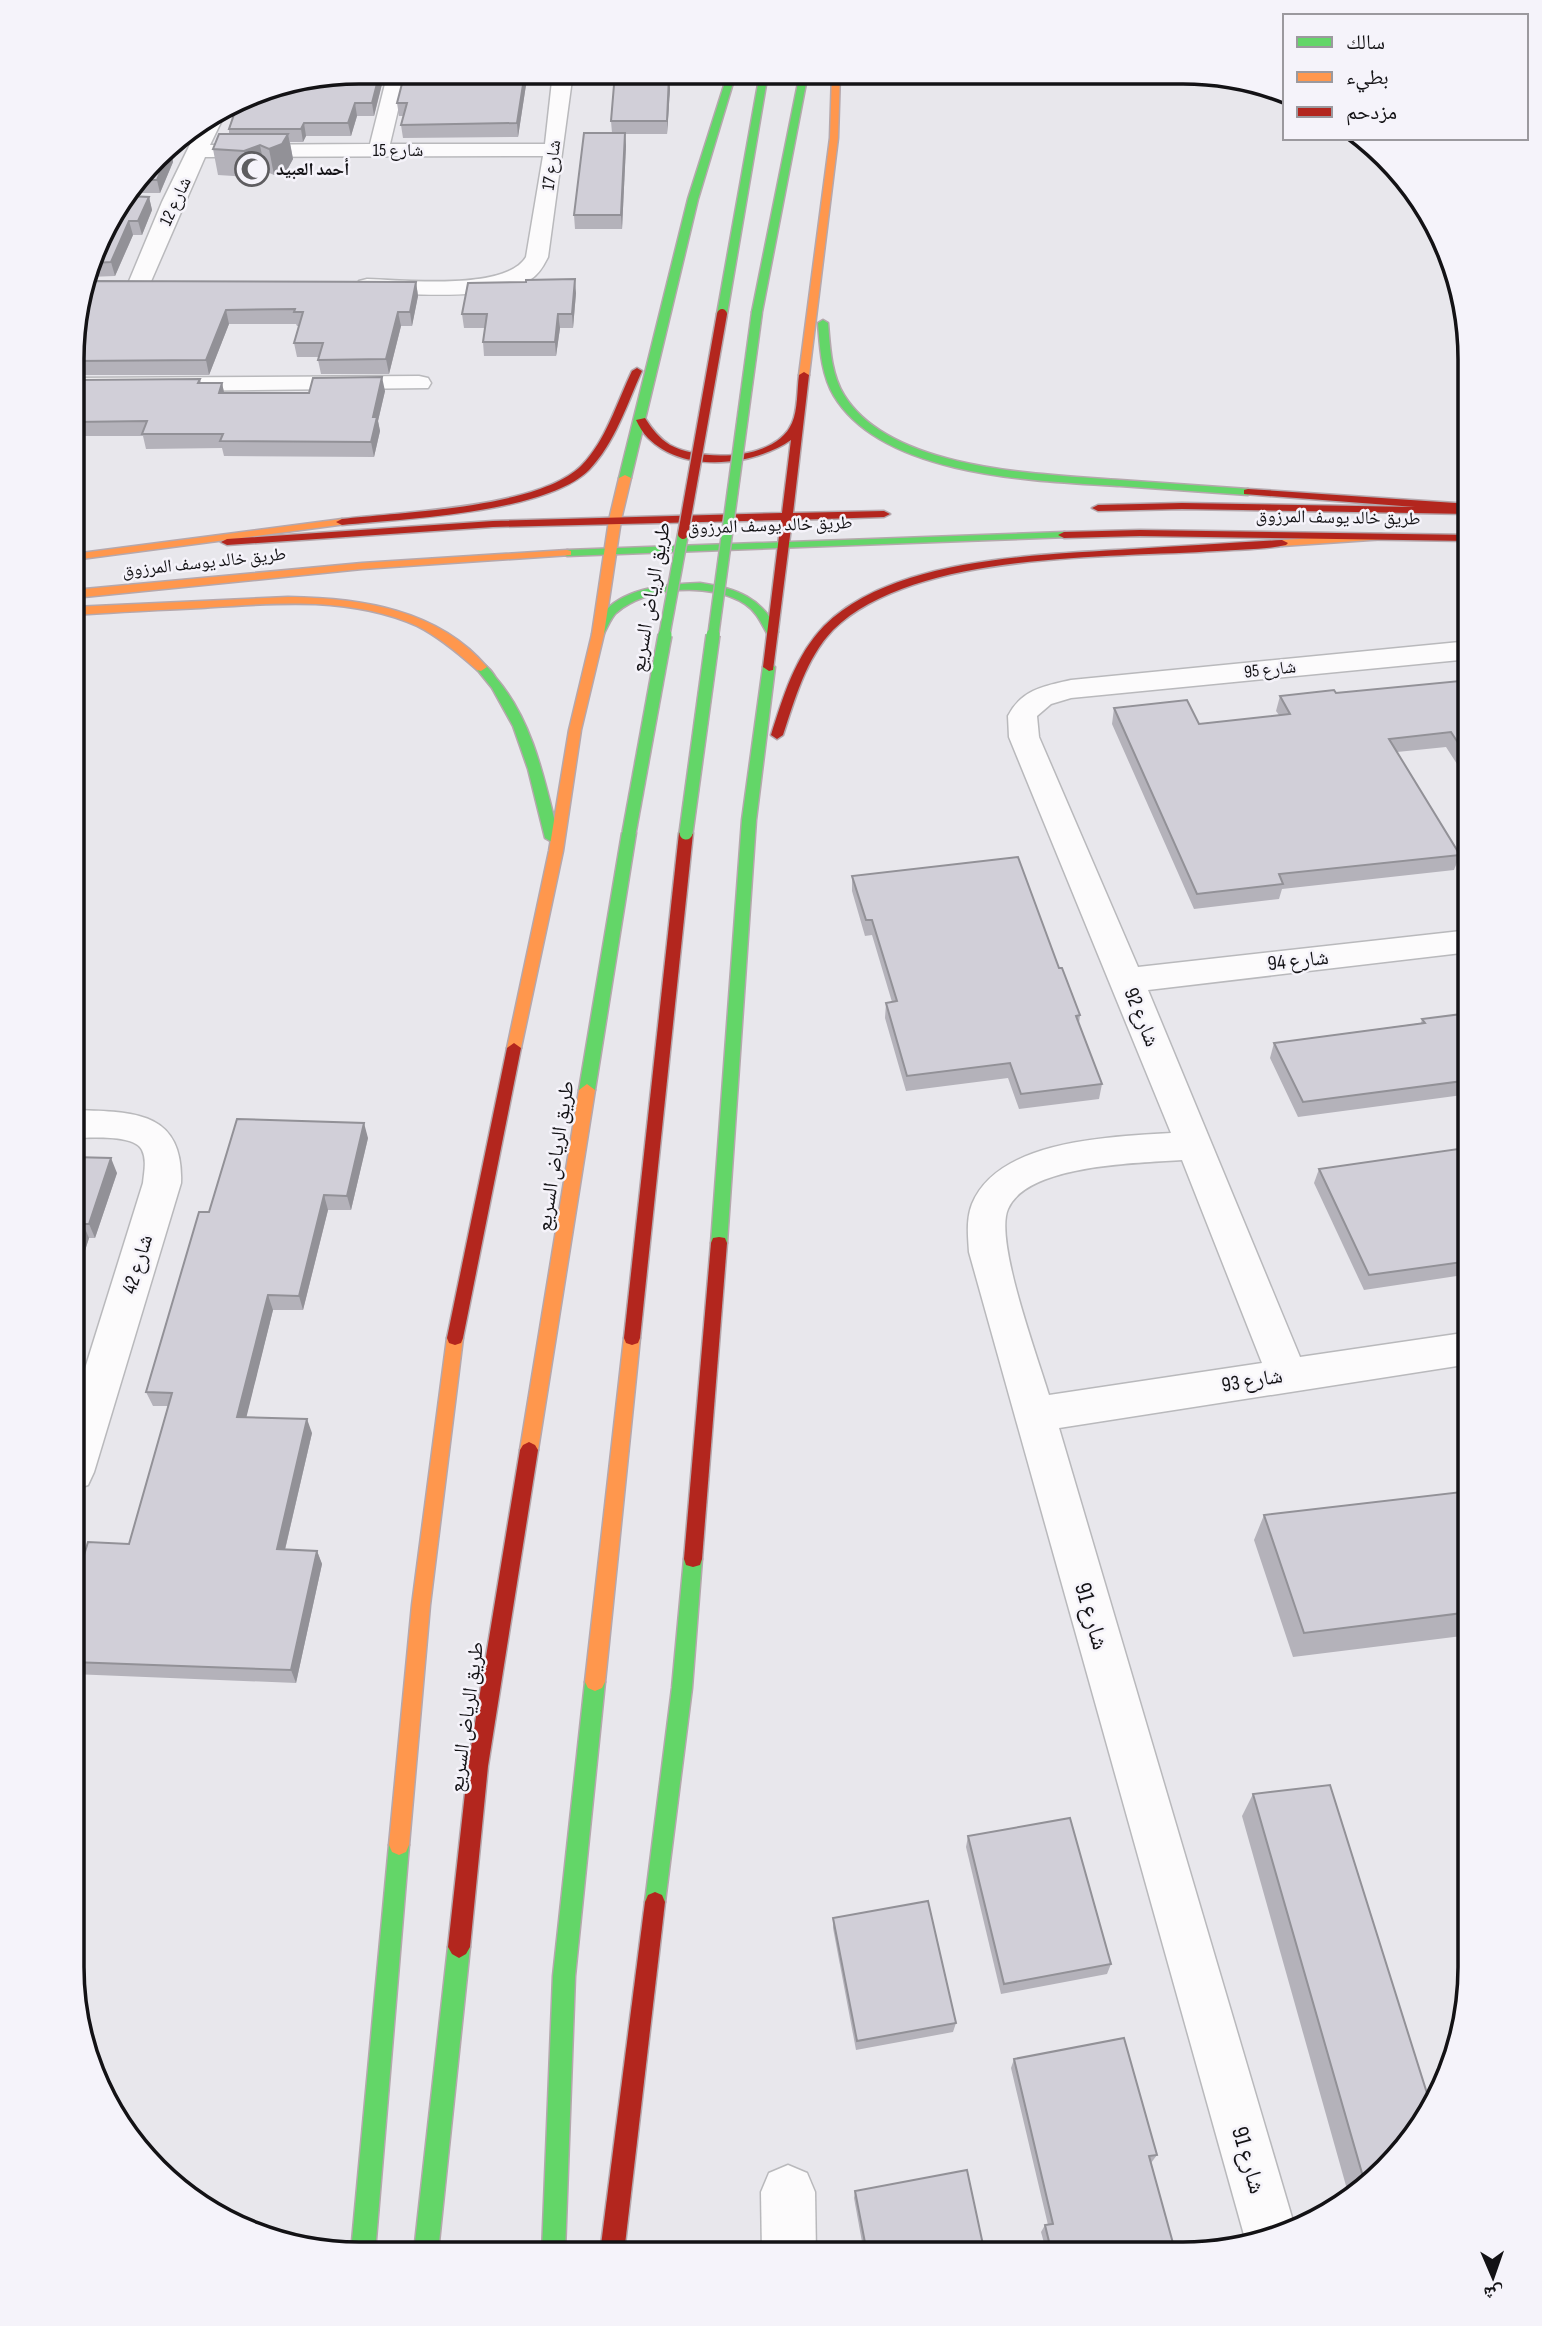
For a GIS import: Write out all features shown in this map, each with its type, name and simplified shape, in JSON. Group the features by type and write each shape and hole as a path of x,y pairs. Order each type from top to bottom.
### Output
{"main road":[{"path":"364,2242 421,1605 458,1316 556,851 575,730 598,634 615,520 701,173 729,84"},
{"name":"طريق الرياض السريع","path":"427,2242 478,1766 629,833 762,84"},
{"path":"553,2242 564,1976 686,833 757,313 802,84"},
{"path":"613,2242 682,1688 712,1335 749,820 785,544 797,424 817,289 818,258 834,138 836,84"},
{"path":"817,289 830,373 843,403 865,424 895,443 935,458 992,470 1083,480 1458,508"},
{"path":"84,555 490,504 526,498 559,485 582,471 598,448 663,319"},
{"path":"640,420 647,434 662,446 686,454 714,458 742,456 768,449 787,438 797,424"},
{"name":"طريق خالد يوسف المرزوق","path":"1088,508 1182,506 1458,509"},
{"name":"طريق خالد يوسف المرزوق","path":"84,555 251,540 493,524 899,514"},
{"name":"طريق خالد يوسف المرزوق","path":"84,593 362,566 610,550 1140,533 1458,538"},
{"path":"749,820 792,687 813,647 845,614 892,591 938,573 1003,561 1381,537"},
{"path":"598,634 609,613 634,596 668,587 704,587 738,596 762,611 772,632"},
{"path":"84,610 270,601 352,602 403,617 447,636 479,663 504,694 521,725 556,851"}],"street":[{"path":"379,150 394,84"},
{"name":"شارع 17","path":"340,286 486,284 522,275 530,268 537,257 562,84"},
{"name":"شارع 12","path":"138,286 206,130"},
{"name":"شارع 15","path":"199,151 554,150"},
{"path":"147,202 173,202"},
{"path":"112,286 165,286"},
{"path":"84,385 419,383"},
{"name":"شارع 95","path":"1071,689 1458,651"},
{"name":"شارع 92","path":"1071,689 1046,694 1031,704 1022,713 1020,724 1287,1374"},
{"name":"شارع 94","path":"1127,979 1458,942"},
{"name":"شارع 42","path":"84,1124 129,1126 147,1131 157,1139 165,1165 84,1433"},
{"name":"شارع 91","path":"1194,1145 1056,1160 1031,1168 1007,1184 992,1200 987,1221 988,1252 1268,2228"},
{"name":"شارع 93","path":"1035,1414 1458,1350"},
{"path":"788,2192 789,2242"}],"building":[{"path":"377,84 372,103 355,103 348,123 304,123 301,129 229,129 234,113 288,93 323,86"},
{"path":"402,84 523,84 517,123 401,125 407,103 397,103"},
{"path":"614,84 669,84 667,121 611,121"},
{"path":"584,133 625,133 621,215 574,215"},
{"path":"219,134 288,134 282,144 269,149 260,145 244,151 213,149"},
{"path":"163,165 157,180 150,180"},
{"path":"137,196 149,197 138,221 129,221 111,262 102,263 121,221"},
{"path":"575,279 572,314 558,314 555,342 483,342 487,314 462,314 468,283"},
{"path":"95,281 416,282 410,312 398,312 386,359 318,360 323,343 294,343 303,312 294,312 295,309 226,310 206,360 84,361 86,323"},
{"path":"382,377 373,417 377,417 371,442 220,441 223,434 142,434 147,421 84,422 84,380 200,379 198,383 222,383 219,393 309,393 313,378"},
{"path":"1458,681 1458,743 1451,732 1389,739 1458,855 1279,874 1283,884 1197,894 1114,708 1187,700 1199,724 1290,714 1280,696 1334,690 1336,693"},
{"path":"1018,857 1059,968 1062,968 1080,1015 1076,1016 1102,1084 1021,1094 1010,1063 907,1076 886,1003 897,1001 872,920 866,920 852,876"},
{"path":"1458,1014 1458,1082 1303,1102 1274,1043 1425,1023 1422,1019"},
{"path":"237,1119 364,1123 347,1196 324,1195 299,1296 268,1295 237,1417 307,1419 277,1549 317,1551 291,1670 84,1662 84,1555 88,1542 129,1544 172,1393 146,1392 199,1212 209,1212"},
{"path":"1458,1149 1458,1263 1369,1275 1319,1169"},
{"path":"84,1157 111,1158 89,1224 84,1224"},
{"path":"1458,1492 1458,1614 1304,1633 1264,1515"},
{"path":"1330,1785 1427,2094 1412,2120 1390,2148 1363,2175 1253,1794"},
{"path":"1070,1818 1111,1964 1004,1984 968,1836"},
{"path":"928,1901 956,2023 857,2041 833,1918"},
{"path":"1124,2038 1157,2155 1149,2156 1173,2242 1049,2242 1045,2225 1053,2224 1014,2059"},
{"path":"967,2170 982,2242 865,2242 855,2191"}],"traffic: fast":[{"path":"625,478 693,199 729,84"},
{"path":"722,314 762,84"},
{"path":"757,312 802,84"},
{"path":"686,833 757,312"},
{"path":"823,323 830,376 845,404 870,428 900,445 935,459 1011,474 1248,492"},
{"path":"629,833 683,534"},
{"path":"567,553 1064,535"},
{"path":"598,634 610,613 625,602 660,590 680,587 719,589 736,594 757,608 772,632"},
{"path":"481,667 509,705 528,747 552,838"},
{"path":"719,1243 749,820 769,667"},
{"path":"587,1090 629,833"},
{"path":"655,1902 682,1688 693,1559"},
{"path":"553,2242 564,1976 595,1682"},
{"path":"364,2242 399,1845"},
{"path":"427,2242 459,1947"}],"traffic: slow":[{"path":"804,375 834,138 836,84"},
{"path":"514,1048 556,851 575,730 598,634 615,520 625,478"},
{"path":"84,556 342,522"},
{"path":"1282,543 1381,537"},
{"path":"84,593 362,566 567,553"},
{"path":"84,610 288,600 358,605 391,612 422,624 453,642 481,667"},
{"path":"529,1450 587,1090"},
{"path":"399,1845 421,1605 455,1338"},
{"path":"595,1682 632,1338"}],"traffic: jam":[{"path":"683,534 722,314"},
{"path":"342,522 506,501 565,482 584,469 601,447 637,371"},
{"path":"769,667 804,375"},
{"path":"641,420 651,436 667,447 686,455 708,458 753,455 772,448 787,438 797,424"},
{"path":"1248,492 1458,506"},
{"path":"1098,508 1182,506 1458,511"},
{"path":"227,542 493,524 884,514"},
{"path":"1064,535 1140,533 1458,538"},
{"path":"777,735 797,678 820,638 858,605 892,589 930,576 1013,561 1282,543"},
{"path":"632,1338 686,833"},
{"path":"455,1338 514,1048"},
{"path":"693,1559 719,1243"},
{"path":"459,1947 478,1766 529,1450"},
{"path":"613,2242 655,1902"}],"place":[{"name":"أحمد العبيد","path":"252,169"}]}
